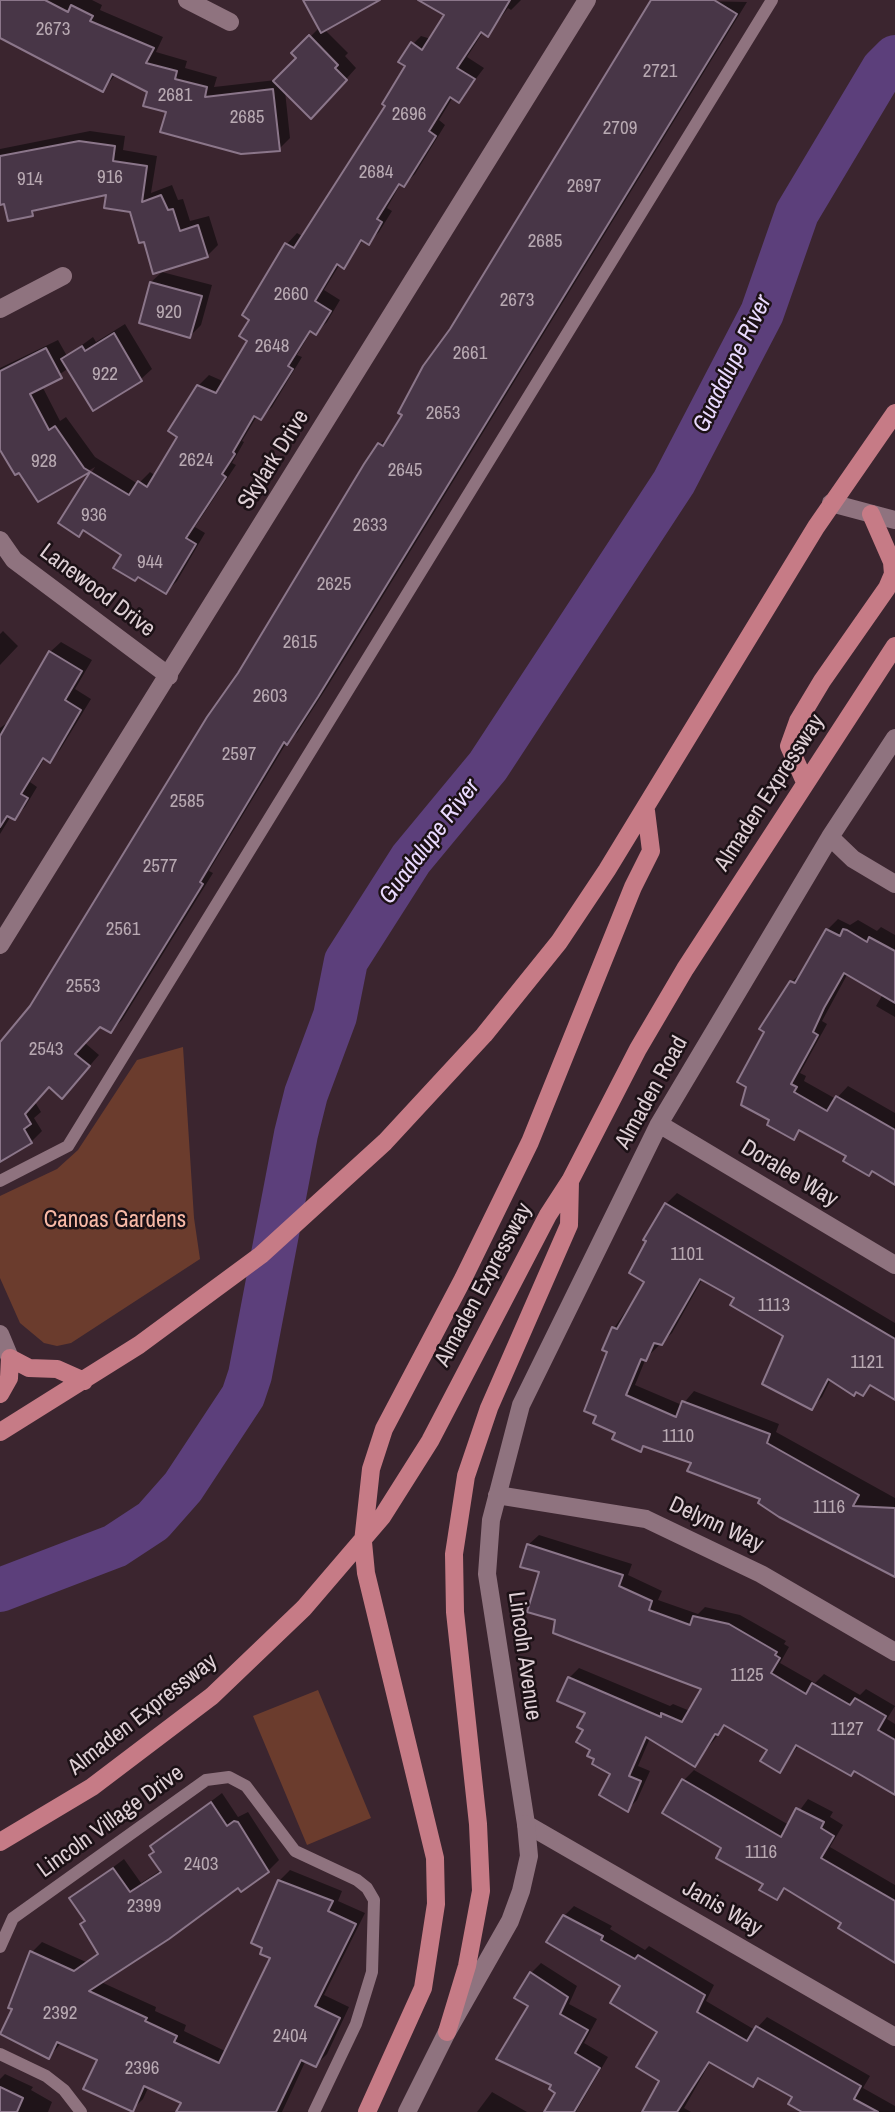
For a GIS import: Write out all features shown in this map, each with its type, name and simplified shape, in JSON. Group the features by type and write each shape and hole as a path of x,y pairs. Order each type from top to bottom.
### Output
{"main road":[{"path":"0,1432 84,1381 219,1288 328,1196 484,1035 559,942 646,811 831,503 895,413"},
{"path":"805,782 789,746 798,722 822,681 887,588 892,574 892,562 871,514"},
{"name":"Almaden Expressway","path":"0,1842 92,1787 158,1740 270,1642 337,1571 409,1478 548,1215 570,1181 638,1049 678,981 895,646"},
{"path":"368,2112 423,1988 436,1904 435,1858 370,1594 363,1542 371,1469 384,1429 463,1279 530,1142 633,887 651,850 646,811"},
{"path":"447,2032 470,1954 481,1891 478,1824 455,1612 454,1554 466,1476 489,1408 569,1225 570,1181"},
{"path":"0,1394 9,1378 10,1358 29,1367 57,1368 84,1381"}],"street":[{"path":"187,0 230,22"},
{"name":"Skylark Drive","path":"0,945 587,0"},
{"path":"0,309 63,275"},
{"path":"831,503 895,520"},
{"name":"Lanewood Drive","path":"0,540 14,560 169,676"},
{"name":"Almaden Road","path":"497,1495 521,1405 659,1125 830,837 895,738"},
{"path":"830,837 853,859 895,884"},
{"name":"Doralee Way","path":"659,1125 895,1265"},
{"path":"0,1334 10,1358"},
{"name":"Delynn Way","path":"497,1495 646,1519 761,1574 895,1652"},
{"name":"Lincoln Avenue","path":"447,2032 482,1973 521,1891 529,1856 487,1574 488,1543 497,1495"},
{"name":"Janis Way","path":"526,1824 895,2037"},
{"path":"407,2112 447,2032"}],"lane":[{"path":"0,1181 68,1146 772,0"},
{"name":"Lincoln Village Drive","path":"0,1947 13,1918 206,1780 229,1777 246,1786 295,1852 357,1880 367,1888 374,1900 372,1972 356,2024 314,2112"},
{"path":"0,2054 46,2076 64,2090 81,2112"}],"green space":[{"name":"Canoas Gardens","path":"183,1047 194,1218 200,1259 71,1343 57,1346 44,1343 20,1323 0,1278 0,1196 57,1169 78,1150 137,1060"},
{"path":"318,1690 371,1818 307,1845 253,1716"}],"building":[{"path":"0,0 45,0 68,12 71,5 93,16 90,21 154,48 146,63 177,71 175,79 207,87 205,97 273,89 280,151 241,154 160,132 166,112 143,106 147,92 112,74 103,92 0,38"},
{"path":"303,0 380,0 321,33"},
{"path":"418,0 510,0 488,37 481,32 457,68 475,79 459,103 450,97 429,131 436,136 404,187 399,184 377,219 382,222 369,245 361,240 344,269 337,264 315,301 331,311 316,335 310,331 288,366 293,369 261,420 254,416 233,452 235,454 222,474 226,477 186,538 196,544 166,594 138,577 135,581 113,568 121,555 83,530 79,537 58,523 90,472 38,502 19,473 15,475 0,450 0,371 46,348 62,378 30,394 49,430 55,426 84,468 129,495 138,481 147,487 177,437 168,431 197,385 216,393 247,341 239,336 249,320 242,315 285,243 294,248 385,106 382,104 405,66 398,62 411,42 422,50 444,15"},
{"path":"651,0 714,0 737,14 318,697 287,745 284,742 200,882 203,884 111,1033 100,1027 75,1054 90,1066 62,1099 49,1087 25,1114 31,1124 24,1129 32,1143 0,1162 0,1042 30,1006 207,717 238,673 364,464 378,443 383,446 402,415 398,413 423,366 450,329"},
{"path":"309,35 338,65 335,68 347,80 311,119 273,81 296,58 291,53"},
{"path":"79,141 115,146 113,161 147,166 142,202 161,195 168,210 173,209 180,231 198,225 208,257 153,274 144,242 139,243 130,212 104,208 106,195 32,211 33,216 8,221 4,204 0,205 0,156"},
{"path":"150,282 202,296 190,338 139,323"},
{"path":"114,333 142,381 93,411 61,359 82,346 85,351"},
{"path":"49,651 82,671 65,700 81,710 50,763 43,758 21,794 28,798 15,820 7,816 0,827 0,736"},
{"path":"826,929 840,936 843,929 847,930 867,942 869,937 895,951 895,1003 844,973 813,1032 818,1035 791,1084 797,1087 794,1092 827,1111 836,1096 895,1130 895,1185 872,1171 869,1176 843,1161 846,1156 799,1130 794,1140 767,1125 769,1120 741,1105 746,1087 737,1082 764,1032 759,1029 790,981 795,983"},
{"path":"665,1203 895,1339 895,1400 870,1385 863,1396 856,1392 854,1396 828,1379 812,1410 762,1384 783,1336 730,1305 734,1298 700,1279 662,1345 654,1343 646,1361 641,1359 626,1395 676,1417 682,1401 770,1434 767,1443 859,1495 853,1506 895,1508 895,1577 779,1517 758,1503 760,1499 687,1471 691,1463 643,1446 641,1452 612,1439 615,1433 593,1423 596,1416 584,1411 607,1352 602,1350 612,1327 617,1329 644,1282 629,1273 646,1241 643,1240"},
{"path":"527,1544 623,1575 619,1586 652,1601 649,1610 690,1625 693,1616 729,1624 777,1652 775,1655 780,1658 771,1673 806,1694 812,1683 850,1705 855,1698 886,1716 878,1730 895,1740 895,1795 854,1771 851,1776 796,1745 780,1773 760,1761 767,1750 724,1725 718,1735 715,1734 695,1767 646,1737 629,1776 641,1781 628,1812 599,1795 610,1774 592,1764 594,1759 587,1756 590,1750 576,1742 583,1730 577,1727 585,1713 557,1701 568,1677 661,1717 661,1713 682,1722 701,1689 553,1633 555,1620 527,1612 539,1572 520,1567"},
{"path":"682,1779 781,1837 796,1808 824,1822 821,1828 834,1836 821,1858 895,1901 895,1963 838,1928 841,1923 784,1888 777,1900 759,1890 763,1884 716,1858 721,1848 662,1813"},
{"path":"211,1802 227,1826 234,1821 238,1822 269,1872 241,1892 238,1888 169,1939 89,1991 147,2018 145,2021 177,2036 174,2042 219,2063 270,1958 260,1954 262,1948 251,1943 278,1880 333,1901 328,1911 356,1924 315,2006 340,2018 316,2067 301,2060 276,2112 176,2112 181,2103 144,2086 133,2112 83,2089 97,2060 57,2042 49,2059 0,2034 12,2009 8,2008 30,1951 74,1971 98,1954 80,1924 85,1921 69,1898 113,1868 130,1892 161,1872 149,1855 154,1852 150,1846"},
{"path":"563,1915 603,1936 601,1940 635,1959 638,1955 705,1995 697,2012 747,2041 756,2026 861,2086 854,2099 878,2112 802,2112 788,2104 792,2097 758,2078 753,2087 709,2062 677,2112 642,2112 659,2081 636,2067 657,2032 610,2003 620,1986 546,1942"},
{"path":"530,1972 568,1997 560,2014 588,2030 575,2053 600,2068 574,2112 544,2112 555,2093 549,2089 551,2085 496,2059 528,2006 514,1998"},
{"path":"0,2087 23,2098 17,2112 0,2112"}],"waterway":[{"name":"Guadalupe River","path":"0,1590 115,1546 153,1521 183,1487 243,1396 250,1375 296,1134 306,1094 335,1016 346,961 411,859 488,766 674,482 762,313 797,213 883,69 895,57"}]}
